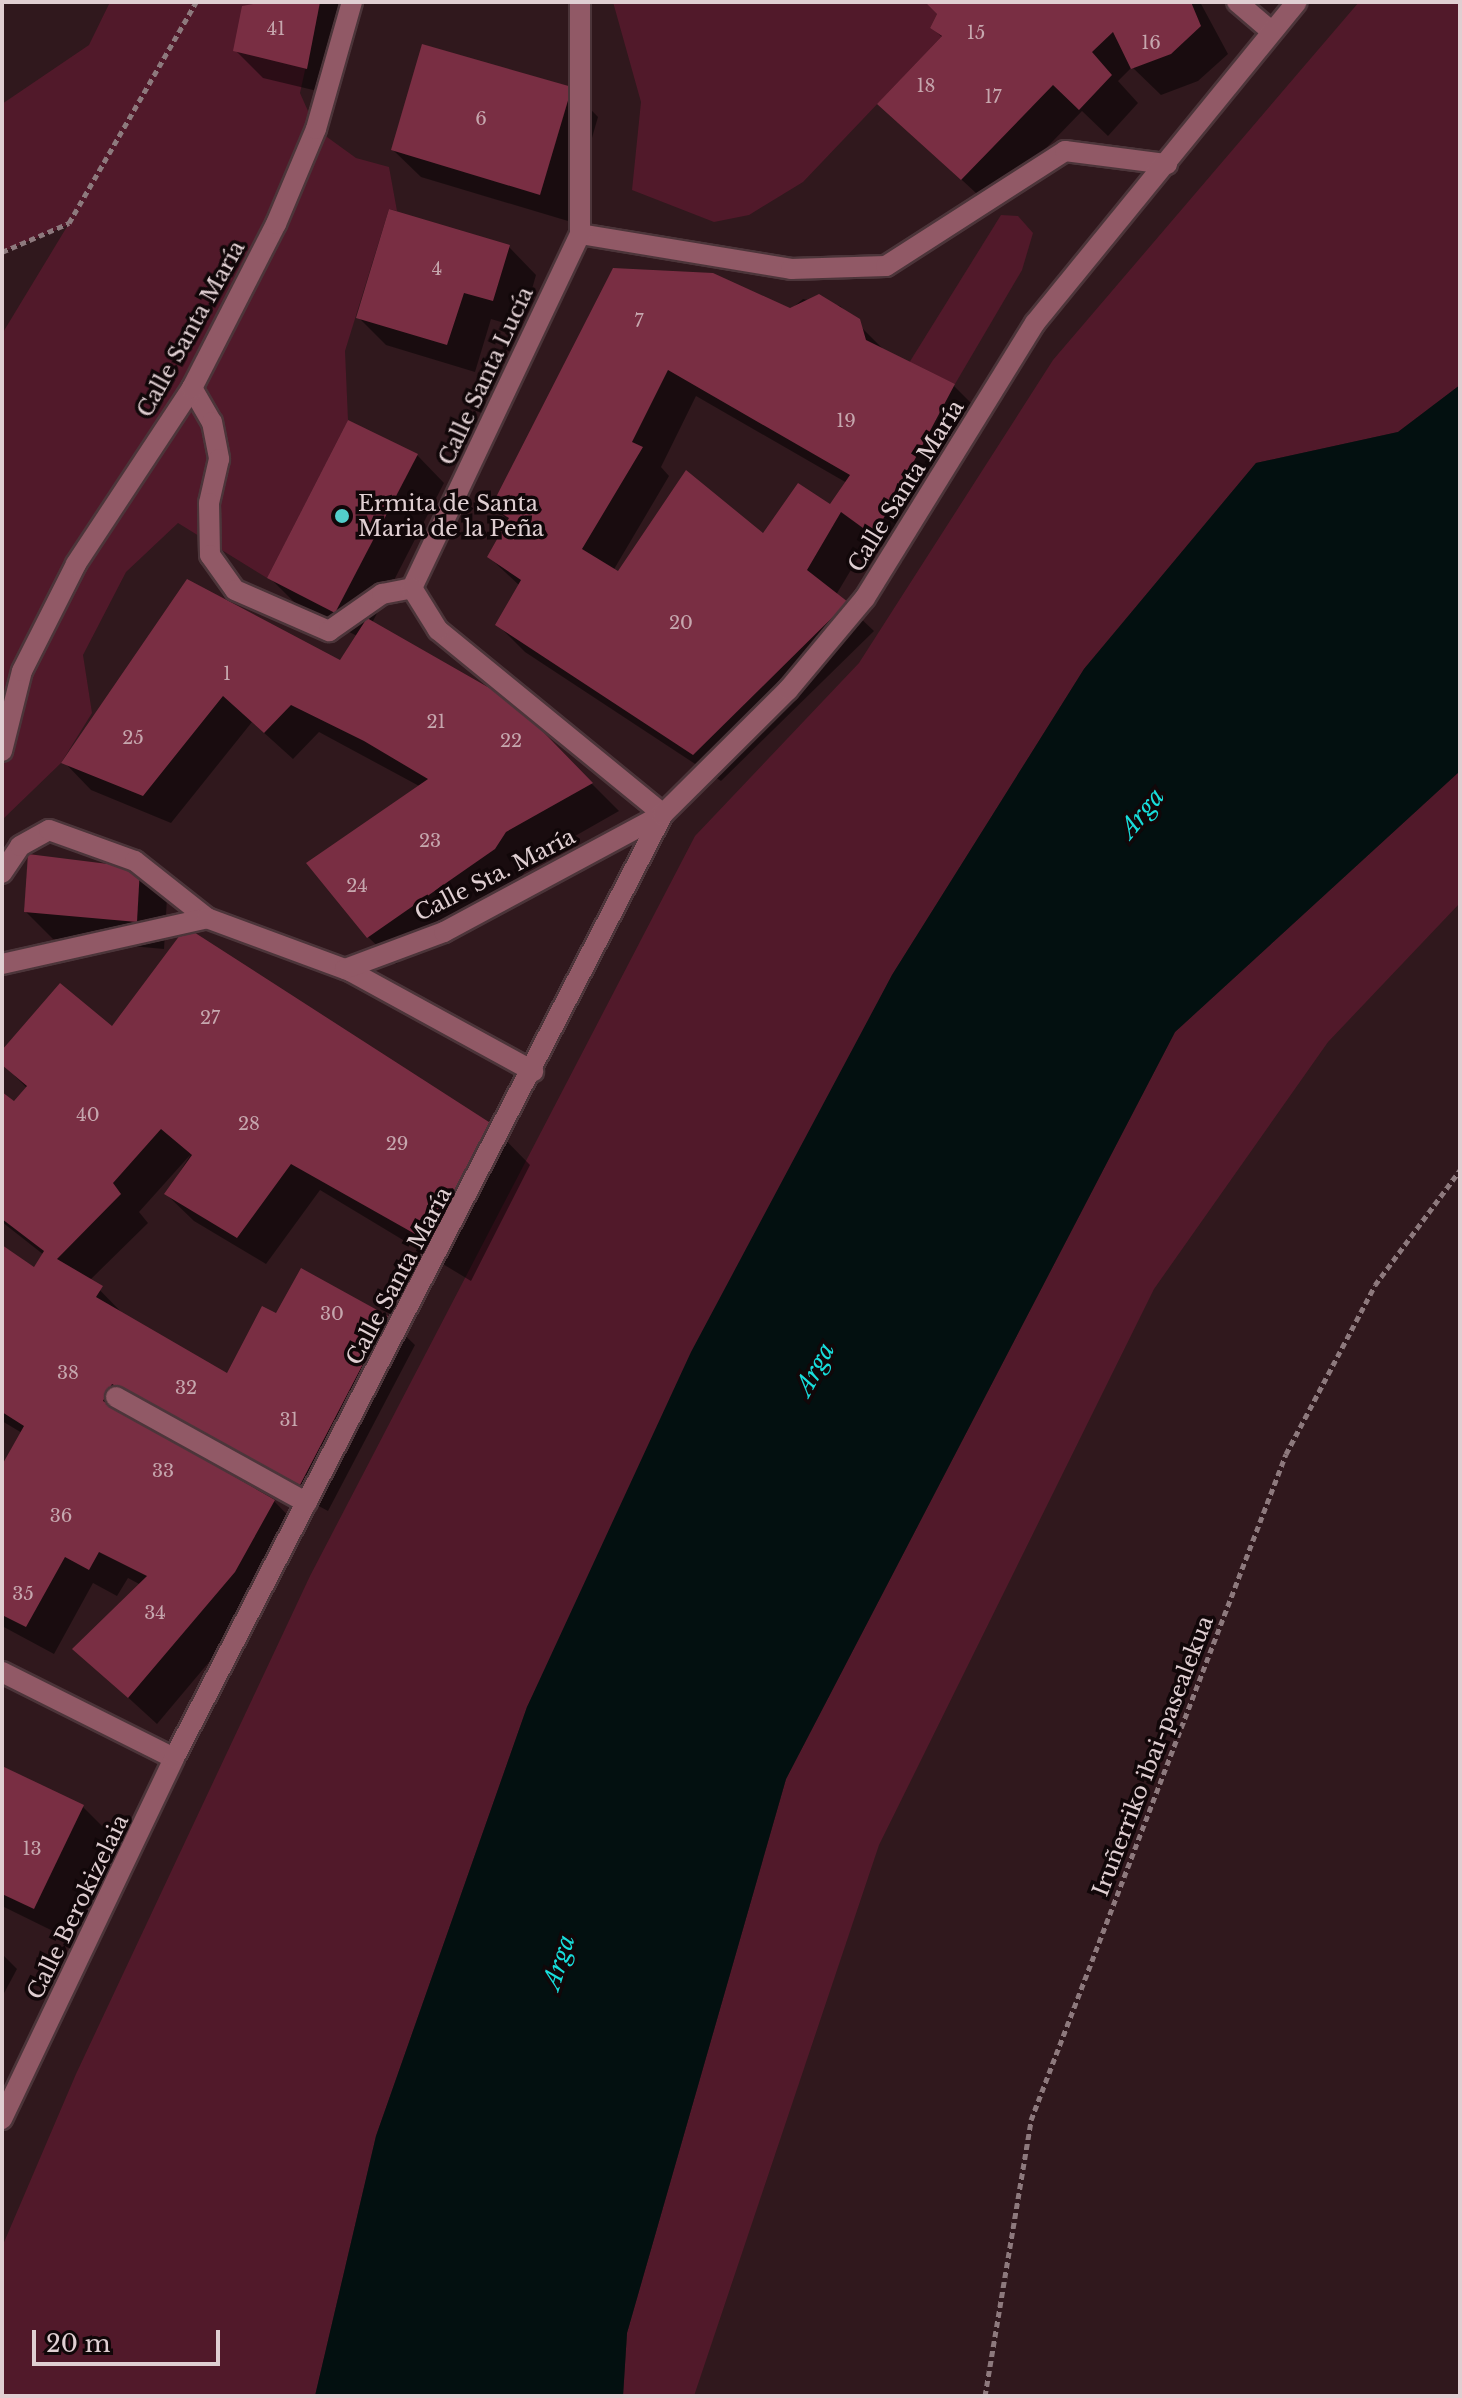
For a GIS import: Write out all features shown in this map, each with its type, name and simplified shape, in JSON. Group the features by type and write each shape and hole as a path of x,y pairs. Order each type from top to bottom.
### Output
{"street":[{"name":"Calle Santa María","path":"2,751 22,671 76,564 192,388 316,129 352,2"},
{"name":"Calle Santa Lucía","path":"412,588 580,234 580,2"},
{"path":"1237,2 1271,31"},
{"name":"Calle Santa María","path":"174,1758 533,1071 663,814 788,690 865,598 1035,323 1297,2"},
{"path":"580,234 791,269 886,266 1065,151 1167,164"},
{"path":"192,388 212,422 219,459 209,503 210,555 235,590 329,631 382,594 412,588 438,630 663,814"},
{"name":"Calle Sta. María","path":"345,969 444,932 663,814"},
{"path":"2,873 20,846 49,830 135,861 207,918 345,969 533,1071"},
{"path":"2,964 207,918"},
{"path":"116,1397 307,1503"},
{"path":"2,1672 174,1758"},
{"name":"Calle Berokizelaia","path":"2,2119 174,1758"}],"path":[{"path":"2,252 69,223 196,2"},
{"name":"Iruñerriko ibai-pasealekua","path":"985,2396 1031,2120 1286,1454 1375,1285 1460,1170"}],"shaded area":[{"path":"110,2 320,2 300,93 316,129 356,158 389,167 397,211 389,209 345,351 348,420 267,578 178,523 126,572 83,655 92,713 61,763 2,820 2,334 68,225 2,252 2,104 89,45"},
{"path":"613,2 925,2 937,14 930,28 942,36 803,182 749,215 714,222 632,190 641,102"},
{"path":"1359,2 1460,2 1460,385 1398,432 1256,463 1084,669 892,975 527,1707 376,2136 315,2396 2,2396 2,2247 76,2074 310,1576 695,836 859,663 1053,360"},
{"path":"1001,215 1018,216 1033,233 1022,270 955,384 909,363"},
{"path":"1460,771 1460,903 1328,1042 1154,1289 879,1845 694,2396 623,2396 627,2333 786,1779 1175,1032"}],"water":[{"name":"Arga","path":"1460,385 1460,771 1175,1032 786,1779 627,2333 623,2396 315,2396 376,2136 527,1707 691,1352 892,975 1084,669 1256,463 1398,432"}],"building":[{"path":"265,2 320,2 307,69 233,51 242,6"},
{"path":"925,2 1191,2 1201,26 1171,54 1131,69 1113,32 1092,52 1112,75 1079,110 1053,85 961,180 877,104 942,36 930,28 937,14"},
{"path":"422,44 572,87 540,195 391,150"},
{"path":"389,209 510,245 493,301 464,293 447,345 356,318"},
{"path":"613,268 713,273 790,308 819,294 860,319 866,340 955,384 874,536 841,512 807,570 848,602 693,755 495,625 521,580 487,557 509,518 491,507","holes":["668,370 850,475 830,504 798,483 763,533 686,470 618,571 582,549 643,447 632,442"]},
{"name":"Ermita de Santa Maria de la Peña","path":"348,420 418,454 335,613 267,578"},
{"path":"187,579 340,660 367,618 514,702 593,783 506,832 495,849 367,938 306,863 428,779 364,741 291,705 264,733 223,696 143,796 61,763"},
{"path":"28,854 140,868 137,922 24,912"},
{"path":"186,927 492,1124 431,1243 291,1164 237,1238 164,1194 192,1155 161,1129 113,1183 121,1194 57,1259 103,1286 96,1297 227,1373 262,1306 276,1313 301,1268 388,1316 300,1485 112,1384 103,1401 275,1500 235,1572 128,1698 72,1649 147,1576 99,1552 89,1570 65,1557 26,1627 2,1615 2,1465 24,1426 2,1412 2,1245 34,1267 44,1251 2,1219 2,1092 14,1101 27,1086 2,1065 2,1050 60,983 112,1026"},
{"path":"2,1766 84,1805 34,1909 2,1894"}],"place":[{"name":"Ermita de Santa Maria de la Peña","path":"342,516"}]}
